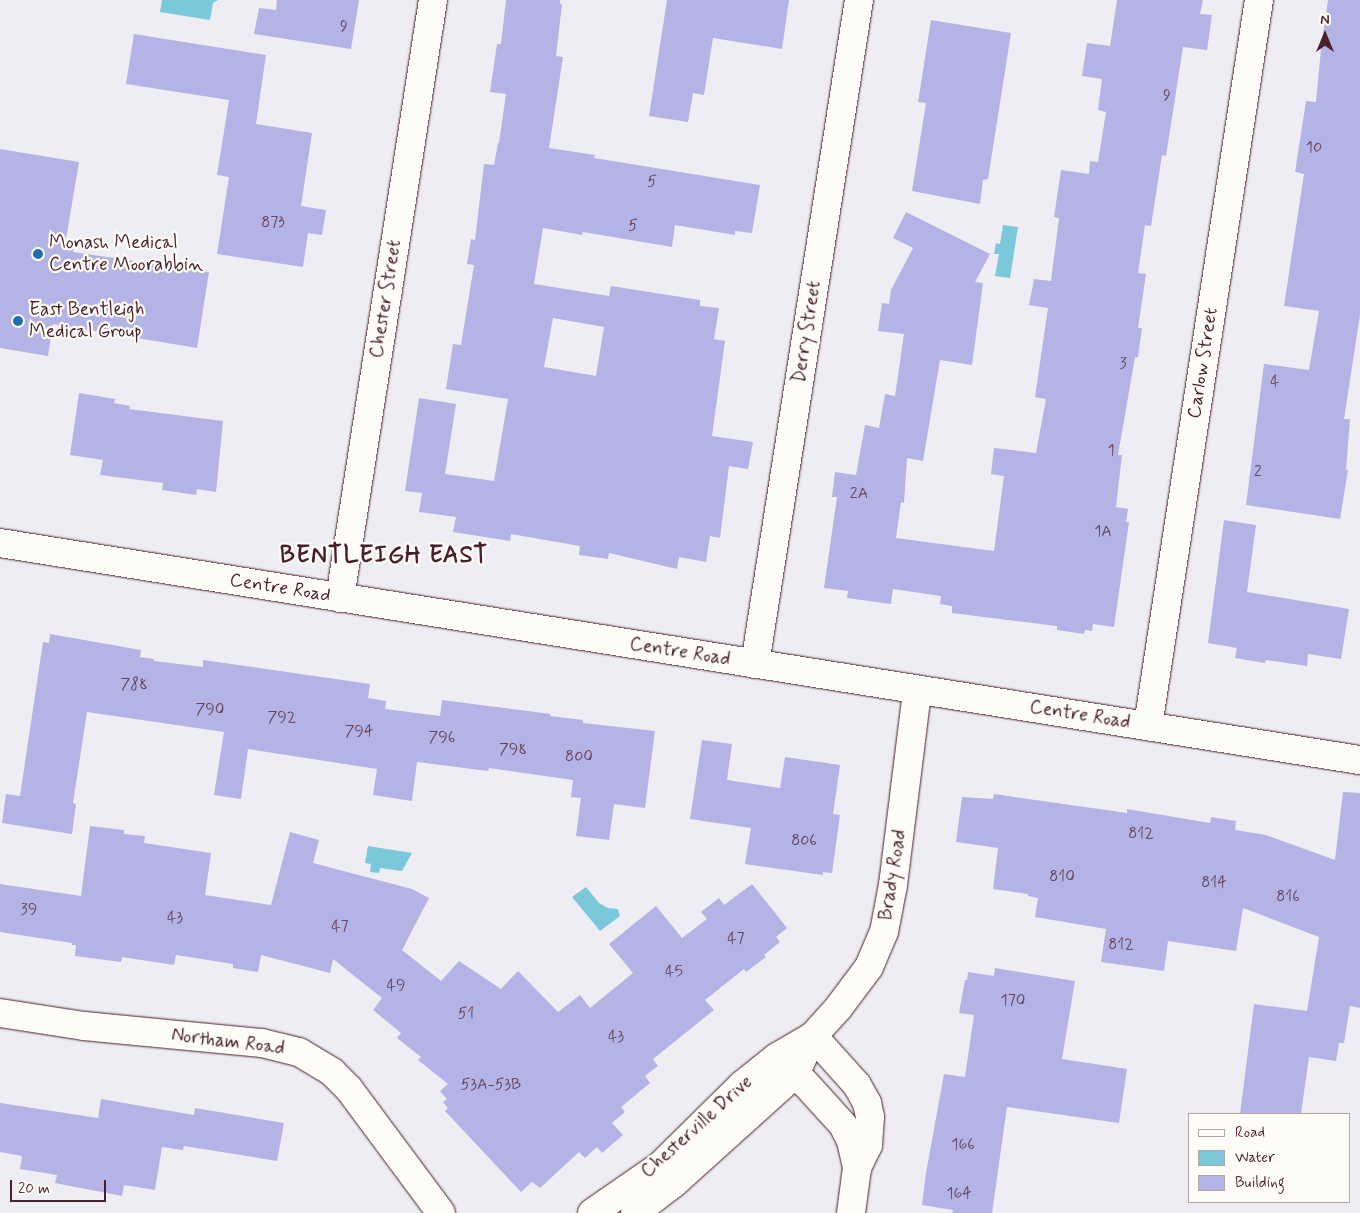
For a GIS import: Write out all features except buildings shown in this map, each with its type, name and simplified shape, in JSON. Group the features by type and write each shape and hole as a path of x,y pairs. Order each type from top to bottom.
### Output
{"street":[{"name":"Chester Street","path":"340,598 432,0"},
{"name":"Derry Street","path":"755,664 859,0"},
{"name":"Carlow Street","path":"1148,726 1259,0"},
{"name":"Centre Road","path":"0,543 917,691 1360,760"},
{"name":"Brady Road","path":"786,1066 857,986 869,967 884,932 896,865 917,691"},
{"name":"Northam Road","path":"0,1013 84,1026 262,1043 299,1052 332,1072 350,1089 441,1213"},
{"path":"813,1036 857,1085 867,1103 870,1129 868,1145 857,1168 851,1213"},
{"path":"786,1066 843,1125 851,1141 857,1168"},
{"name":"Chesterville Drive","path":"592,1213 660,1166 742,1085 786,1066"},
{"name":"Chesterville Drive","path":"635,1213 674,1182 786,1066"}],"water":[{"path":"162,0 218,0 213,3 210,20 160,12"},
{"path":"1003,225 1018,227 1010,278 995,276 999,254 994,254 996,243 1000,244"},
{"path":"368,846 412,853 402,871 380,868 379,873 370,872 371,864 365,863"},
{"path":"586,887 599,903 608,908 618,909 620,916 600,931 572,897"}],"place":[{"name":"Monash Medical Centre Moorabbin","path":"38,254"},
{"name":"East Bentleigh Medical Group","path":"18,321"}],"district":[{"name":"BENTLEIGH EAST","path":"384,556"}]}
